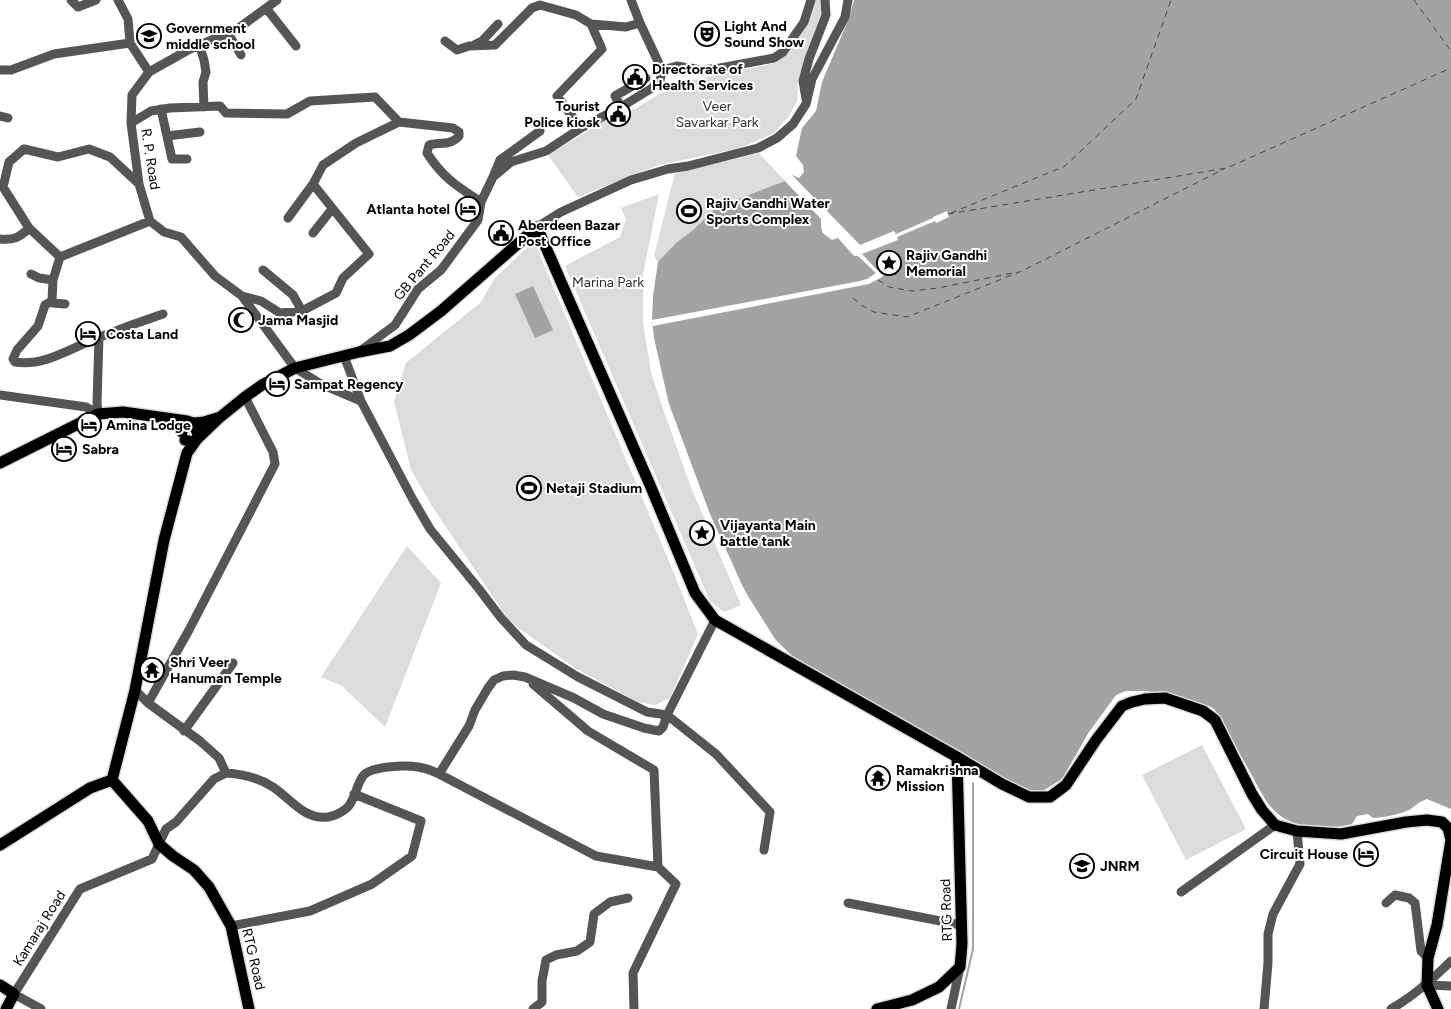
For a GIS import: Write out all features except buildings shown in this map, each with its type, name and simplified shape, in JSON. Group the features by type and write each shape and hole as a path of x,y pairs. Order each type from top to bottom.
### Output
{"main road":[{"path":"0,845 90,788 112,780 135,690 164,540 187,453 197,440 219,418 245,397 262,385 295,368 390,346 409,335 441,311 537,226 695,592 715,620 957,756 1002,784 1029,797 1050,797 1066,785 1096,740 1122,706 1144,699 1165,698 1203,711 1215,720 1252,794 1262,810 1275,825 1297,832 1341,834 1406,822 1427,820 1442,822 1448,828 1451,840 1437,925 1428,958 1427,985 1438,1009"},
{"path":"0,464 98,414 123,412 172,418 193,423"},
{"path":"172,418 183,436 192,442 197,440"},
{"path":"187,453 182,428 187,424 219,418"},
{"path":"193,423 198,434 197,440"},
{"name":"RTG Road","path":"957,756 962,944 960,967"},
{"name":"RTG Road","path":"112,780 148,821 159,844 194,870 209,887 232,926 249,1009"},
{"path":"877,1009 912,1000 939,987 960,967"},
{"path":"0,985 14,994 6,1009"}],"street":[{"path":"71,0 78,7 96,0"},
{"path":"118,0 128,19 130,43 149,72"},
{"name":"R. P. Road","path":"150,221 139,184 132,122 132,95 149,72 199,44 236,30 277,0"},
{"path":"631,0 662,70 677,66 706,70 774,58 783,52 804,22 810,0"},
{"path":"806,104 803,81 809,59 826,15 825,0"},
{"path":"537,226 561,212 631,180 668,169 688,166 758,148 777,138 793,124 806,104 812,79 845,18 848,0"},
{"path":"469,46 495,45 532,8 540,5 576,15 591,24 626,27 640,23"},
{"path":"266,8 296,46"},
{"path":"445,40 457,50 482,42 498,24"},
{"path":"581,128 557,96 602,49 591,24"},
{"path":"228,33 241,55"},
{"path":"0,70 10,70 54,54 130,43"},
{"path":"199,44 206,72 203,82 204,107"},
{"name":"GB Pant Road","path":"359,352 394,326 418,289 441,270 478,220 481,202 493,177 511,162 546,151 581,128 652,88 660,81 662,70"},
{"path":"620,107 615,96 646,78"},
{"path":"132,122 150,110 220,106 226,113 287,114 310,101 375,97 399,122"},
{"path":"161,109 172,160 186,159"},
{"path":"288,218 313,184 323,165 356,143 399,122 453,128 458,132 459,136 455,141 429,145 427,154 452,183 481,202"},
{"path":"493,177 500,160 540,131"},
{"path":"167,136 200,132"},
{"path":"60,257 29,228 3,187 9,162 24,148 58,157 89,149 110,156 139,184"},
{"path":"242,296 261,301 280,313 302,311 336,293 343,278 369,254 313,184"},
{"path":"313,233 332,209"},
{"path":"60,257 150,221 164,232 181,237 214,276 242,296 295,368 321,384 361,401"},
{"path":"0,239 13,240 29,228"},
{"path":"52,301 53,280 60,257"},
{"path":"263,270 292,295 302,311"},
{"path":"31,274 39,278 53,280"},
{"path":"52,301 53,303 65,304"},
{"path":"52,301 45,305 38,326 17,350 13,359 14,362 26,363 46,360 99,337 162,314"},
{"path":"98,414 99,337"},
{"path":"344,356 361,401 430,529 479,588 501,618 526,645 578,677 647,712 667,715 716,754 770,812 764,850"},
{"path":"0,395 86,407 98,414"},
{"path":"148,703 189,630 275,464 273,452 245,397"},
{"path":"439,774 469,726 475,710 488,688 494,680 503,676 525,677 574,698 603,714 644,728 659,730 663,727 667,715 715,620"},
{"path":"184,731 233,662"},
{"path":"525,677 588,731 654,770 658,867"},
{"path":"135,690 148,703 200,741 219,758 226,773 255,778 273,787 302,811 316,817 330,817 350,804 364,775 374,769 402,766 418,767 439,774 596,856 658,867 676,884 633,973 634,1009"},
{"name":"Kamaraj Road","path":"14,994 80,889 152,859 166,829 176,822 214,779 226,773"},
{"path":"232,926 310,911 372,884 412,856 421,821 354,794"},
{"path":"1180,892 1275,825"},
{"path":"1264,1009 1268,963 1268,934 1273,914 1300,864 1297,832"},
{"path":"1386,903 1395,895 1409,898 1415,903 1421,951 1428,958"},
{"path":"533,1009 542,1002 542,981 546,960 556,955 577,951 590,942 594,914 610,902 628,898"},
{"path":"848,903 961,925"},
{"path":"1391,1009 1406,1001 1427,985 1451,961"},
{"path":"951,1009 960,967"},
{"path":"1427,985 1451,986"},
{"path":"14,994 41,1009"}],"green space":[{"name":"Veer Savarkar Park","path":"814,0 820,0 822,4 821,17 798,85 797,101 789,116 774,133 740,148 659,165 578,197 548,155 603,122 636,108 678,83 776,63 796,43 806,27 813,9"},
{"name":"Rajiv Gandhi Water Sports Complex","path":"759,153 785,181 717,207 676,243 658,262 654,256 675,173"},
{"name":"Marina Park","path":"659,194 643,274 643,322 651,372 661,403 690,485 741,605 724,612 710,601 565,266 620,237 626,219 621,208"},
{"name":"Netaji Stadium","path":"534,241 698,634 670,698 655,705 638,702 575,668 510,622 432,506 411,470 394,402 406,363 481,302 495,278"},
{"path":"407,546 441,583 385,727 342,686 321,677"},
{"path":"1202,745 1246,829 1186,860 1142,775"}],"shaded area":[{"path":"854,0 1451,0 1451,809 1427,799 1409,810 1391,816 1373,818 1368,814 1357,816 1352,824 1318,828 1294,823 1277,813 1265,799 1214,709 1171,695 1146,691 1126,691 1116,695 1089,732 1062,779 1041,792 1030,792 986,769 821,674 791,655 775,639 742,585 710,514 669,404 654,338 652,320 653,296 658,262 676,243 717,207 785,181 792,175 799,178 804,172 803,165 796,156 802,128 816,111 822,82 849,18"},
{"path":"533,286 553,330 535,338 515,294"}],"pier":[{"path":"792,175 860,245 894,231 896,234 947,211 949,217 897,237 898,240 862,254 877,270 884,266 887,258 891,258 894,261 892,267 886,267 882,277 869,284 653,326 652,320 860,281 876,273 858,256 854,256 838,238 832,240 822,232 821,219 785,181"}],"waterway":[{"path":"959,1009 973,949 973,783"}],"ferry route":[{"path":"951,213 1065,166 1136,99 1171,0"},
{"path":"1414,0 1451,51"},
{"path":"948,214 1227,168 1451,68"},
{"path":"853,298 874,312 907,317 1022,271 1224,169"},
{"path":"878,280 889,287 912,291 938,288 1018,272"}],"place":[{"name":"Light And Sound Show","path":"707,34"},
{"name":"Government middle school","path":"149,36"},
{"name":"Directorate of Health Services","path":"635,77"},
{"name":"Tourist Police kiosk","path":"618,114"},
{"name":"Atlanta hotel","path":"468,209"},
{"name":"Rajiv Gandhi Water Sports Complex","path":"689,211"},
{"name":"Aberdeen Bazar Post Office","path":"501,233"},
{"name":"Rajiv Gandhi Memorial","path":"889,263"},
{"name":"Jama Masjid","path":"241,320"},
{"name":"Costa Land","path":"88,334"},
{"name":"Sampat Regency","path":"277,384"},
{"name":"Amina Lodge","path":"89,425"},
{"name":"Sabra","path":"64,449"},
{"name":"Netaji Stadium","path":"529,488"},
{"name":"Vijayanta Main battle tank","path":"702,533"},
{"name":"Shri Veer Hanuman Temple","path":"152,670"},
{"name":"Ramakrishna Mission","path":"878,778"},
{"name":"Circuit House","path":"1366,854"},
{"name":"JNRM","path":"1082,866"}]}
